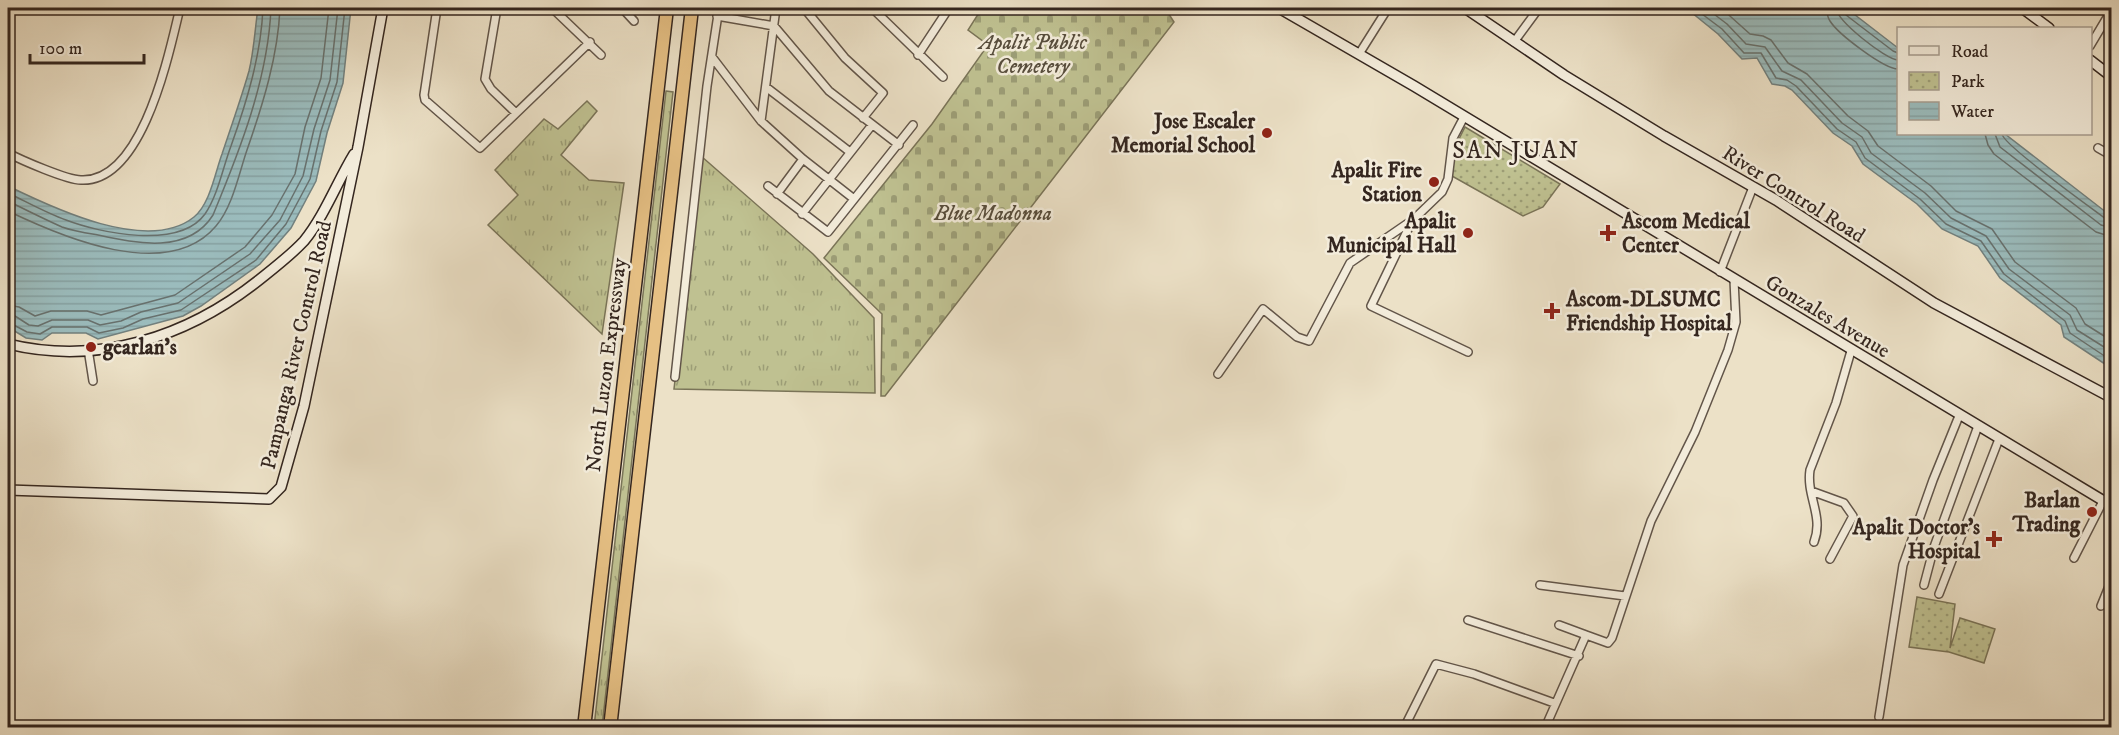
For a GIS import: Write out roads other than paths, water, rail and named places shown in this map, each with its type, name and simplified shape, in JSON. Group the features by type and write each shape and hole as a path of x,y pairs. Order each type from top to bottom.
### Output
{"highway":[{"name":"North Luzon Expressway","path":"584,728 668,8"},
{"name":"North Luzon Expressway","path":"610,728 692,8"}],"main road":[{"name":"Pampanga River Control Road","path":"8,490 269,498 281,487 304,406 358,147 383,8"},
{"name":"Gonzales Avenue","path":"1279,8 2107,504"},
{"name":"River Control Road","path":"1465,8 1514,42 1664,136 1753,187 1934,303 2112,398"},
{"path":"2022,8 2048,27"},
{"path":"2092,61 2112,77"},
{"path":"8,344 50,351 110,349 169,334 208,314 250,287 306,238 358,147"}],"street":[{"path":"8,153 81,180 113,171 140,134 163,78 180,8"},
{"path":"437,8 425,100 480,148 590,42"},
{"path":"497,8 485,79 491,89 516,113"},
{"path":"552,8 601,55"},
{"path":"622,8 634,21"},
{"path":"675,377 719,8"},
{"path":"761,121 776,8"},
{"path":"804,8 845,58 883,93 863,118"},
{"path":"872,8 943,77"},
{"path":"879,16 884,8"},
{"path":"918,55 949,8"},
{"path":"1359,54 1388,8"},
{"path":"1514,42 1539,8"},
{"path":"2092,44 2112,9"},
{"path":"717,16 774,26 829,91 899,145"},
{"path":"712,57 761,121 803,159 854,199"},
{"path":"766,87 850,152"},
{"path":"1218,374 1263,309 1297,337 1309,341 1350,263 1414,219 1442,192 1448,179 1453,138 1464,117"},
{"path":"802,213 872,125"},
{"path":"768,186 828,232 913,125"},
{"path":"2098,148 2112,156"},
{"path":"777,194 803,159"},
{"path":"1720,272 1753,187"},
{"path":"1414,219 1371,306 1468,352"},
{"path":"1559,625 1608,642 1612,638 1651,521 1695,432 1728,350 1736,322 1734,280"},
{"path":"88,349 93,381"},
{"path":"1814,542 1819,528 1811,491 1810,470 1836,403 1851,351"},
{"path":"1879,717 1903,565 1933,480 1959,416"},
{"path":"1924,585 1934,547 1978,426"},
{"path":"1940,594 1999,439"},
{"path":"1811,491 1840,501 1853,516 1830,559"},
{"path":"2074,558 2107,504"},
{"path":"2101,606 2112,579"},
{"path":"1540,585 1625,596"},
{"path":"1468,620 1579,656"},
{"path":"1545,728 1554,703 1579,656 1586,635"},
{"path":"1404,728 1436,664 1474,674 1554,703"}],"water":[{"path":"258,8 351,8 343,83 327,133 316,181 291,228 260,264 183,316 98,339 86,333 52,333 42,340 26,338 8,327 8,186 74,215 101,224 127,229 152,231 175,227 194,217 200,211 211,188 246,81 252,56"},
{"path":"1686,8 1846,8 1897,47 1897,135 2006,135 2111,216 2111,368 2064,337 2061,325 2000,278 1978,246 1942,229 1917,204 1863,164 1852,146 1833,133 1792,90 1785,86 1772,84 1757,58 1742,59 1718,34"}],"place":[{"name":"Jose Escaler Memorial School","path":"1267,133"},
{"name":"Apalit Fire Station","path":"1434,182"},
{"name":"Apalit Municipal Hall","path":"1468,233"},
{"name":"Ascom Medical Center","path":"1608,233"},
{"name":"Ascom-DLSUMC Friendship Hospital","path":"1552,311"},
{"name":"gearlan's","path":"91,347"},
{"name":"Barlan Trading","path":"2092,512"},
{"name":"Apalit Doctor's Hospital","path":"1994,539"}],"district":[{"name":"SAN JUAN","path":"1516,150"}],"park label":[{"name":"Apalit Public Cemetery","path":"1033,54"},
{"name":"Blue Madonna","path":"993,213"}]}
